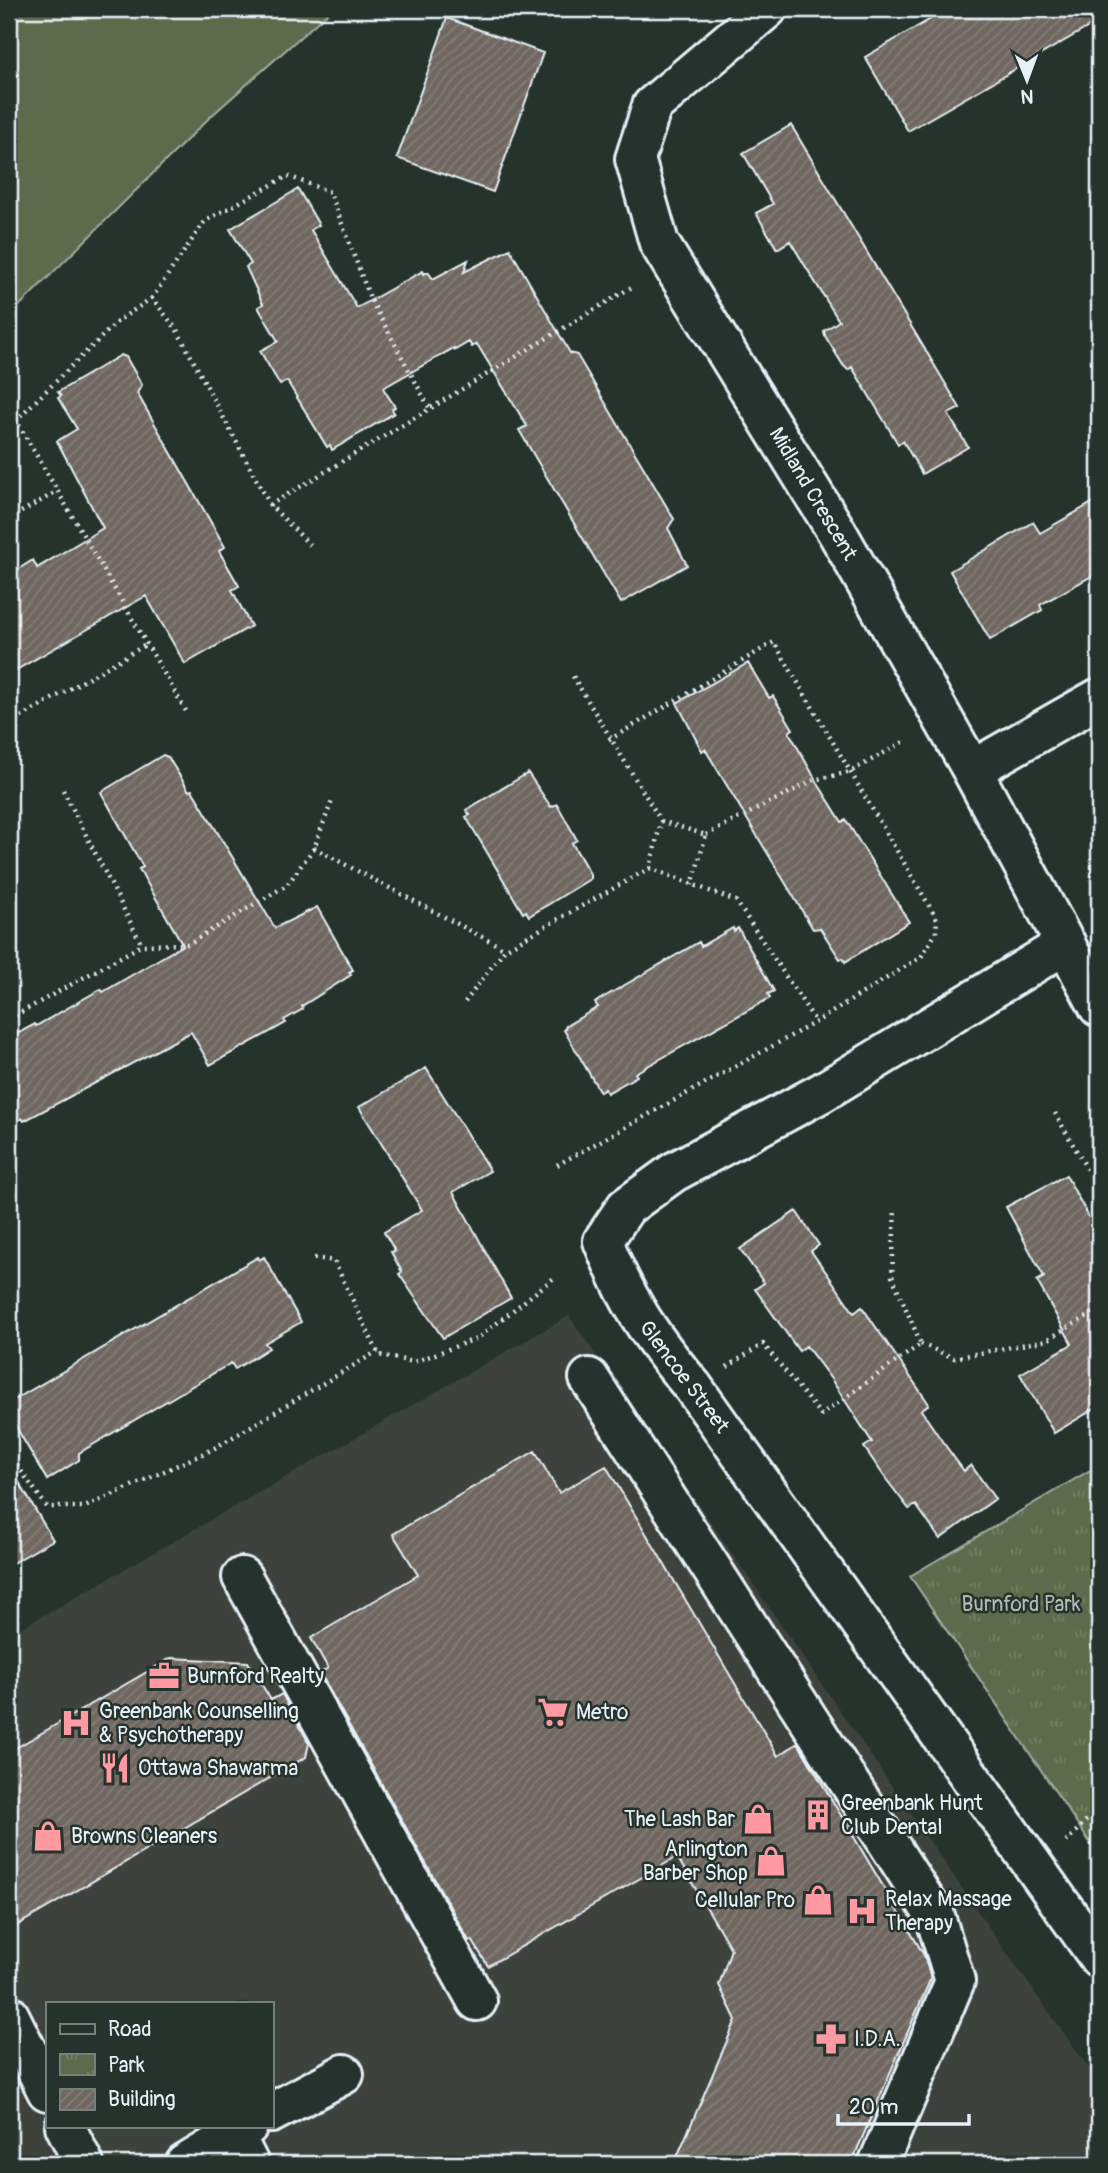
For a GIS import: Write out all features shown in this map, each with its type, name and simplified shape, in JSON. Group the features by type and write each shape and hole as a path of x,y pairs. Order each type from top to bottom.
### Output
{"street":[{"name":"Midland Crescent","path":"767,9 652,106 635,159 646,204 659,243 837,532 972,770 1099,1007"},
{"path":"972,770 1099,698"},
{"name":"Glencoe Street","path":"1066,944 821,1093 674,1172 626,1208 603,1241 625,1294 655,1342 694,1387 1099,1958"},
{"path":"589,1378 935,1916 955,1981 878,2164"},
{"path":"242,1577 477,2001"},
{"path":"9,2015 46,2089"},
{"path":"273,2112 344,2074"},
{"path":"66,2128 84,2164"},
{"path":"185,2164 244,2141"}],"path":[{"path":"186,711 55,492 16,420 119,320 152,298 205,221 288,176 330,192 370,298 430,409"},
{"path":"270,505 671,263"},
{"path":"152,298 177,330 270,505 310,545"},
{"path":"9,519 55,492"},
{"path":"557,1165 816,1022 921,957 936,933 937,919 774,642 609,740"},
{"path":"9,724 147,643"},
{"path":"571,673 609,740 661,821 706,835 814,780 850,772 943,720"},
{"path":"63,790 142,945"},
{"path":"9,1018 142,945 188,944 287,886 314,848 332,801"},
{"path":"465,1002 505,949 650,868 661,821"},
{"path":"692,885 706,835"},
{"path":"314,848 505,949"},
{"path":"650,868 736,901 816,1022"},
{"path":"1055,1114 1099,1190"},
{"path":"895,1209 892,1276 921,1344 954,1358 1047,1340 1099,1309"},
{"path":"314,1258 334,1261 379,1355 414,1362 478,1338 555,1277"},
{"path":"694,1387 763,1344 821,1415 921,1344"},
{"path":"9,1454 47,1507 85,1507 211,1450 378,1352"}],"shaded area":[{"path":"569,1316 1003,1948 1099,2082 1099,2164 9,2164 9,1635"}],"green space":[{"path":"9,9 332,9 210,117 9,316"},
{"name":"Burnford Park","path":"1099,1465 1099,1856 910,1576"}],"building":[{"path":"948,9 1099,9 1099,21 908,131 865,57"},
{"path":"447,18 543,53 493,192 397,158"},
{"path":"791,125 960,408 948,414 968,447 922,474 903,441 898,444 852,367 848,370 843,365 825,336 824,331 839,321 790,241 777,249 756,213 773,204 743,153"},
{"path":"298,189 319,225 311,230 357,308 423,271 424,274 428,272 433,279 468,260 464,272 510,249 570,353 577,355 674,519 668,528 687,565 621,603 519,430 527,426 477,344 472,347 469,342 455,350 454,348 383,388 395,407 392,409 394,413 332,450 330,445 327,447 287,381 280,385 260,351 278,341 258,307 263,304 246,267 251,264 230,229"},
{"path":"121,355 126,357 142,385 137,393 225,547 219,551 239,586 232,590 251,626 185,664 146,596 9,674 9,575 33,560 37,568 103,528 57,441 77,429 58,398 61,396 58,392"},
{"path":"1099,499 1099,572 1040,605 1042,610 990,640 950,571 1033,522 1040,533"},
{"path":"748,663 769,698 773,696 793,729 789,732 817,782 842,822 846,820 909,922 845,962 843,958 840,959 820,928 813,929 705,749 702,751 677,703"},
{"path":"163,755 168,757 189,791 192,790 275,928 317,907 353,970 349,972 351,975 302,1006 303,1009 284,1020 286,1023 210,1065 191,1032 24,1121 22,1118 9,1126 9,1038 35,1024 36,1026 101,989 103,992 183,945 139,869 143,867 101,792"},
{"path":"528,773 551,807 557,804 577,840 572,843 590,874 590,879 529,916 526,911 523,913 466,817 470,815 466,810"},
{"path":"733,928 734,931 738,928 774,991 768,994 770,998 635,1073 637,1076 607,1093 605,1089 600,1092 564,1030 566,1026 598,1007 595,1003 599,1000 699,942 701,946"},
{"path":"426,1068 490,1171 453,1192 511,1298 443,1338 399,1274 402,1272 391,1252 395,1251 384,1232 422,1210 359,1107"},
{"path":"1066,1175 1099,1236 1099,1406 1054,1433 1020,1374 1072,1344 1037,1281 1044,1277 1006,1207"},
{"path":"796,1211 819,1245 811,1251 854,1313 862,1307 929,1404 921,1410 942,1441 964,1471 971,1465 995,1499 940,1539 916,1505 909,1509 886,1479 864,1447 872,1442 831,1379 806,1346 799,1351 755,1289 764,1283 740,1249"},
{"path":"258,1257 259,1260 264,1257 301,1322 265,1343 269,1348 235,1369 231,1363 79,1453 79,1460 47,1480 9,1415 9,1403"},
{"path":"535,1451 559,1493 606,1466 778,1756 798,1743 924,1955 931,1978 851,2164 674,2164 736,2020 719,1985 731,1949 677,1857 488,1966 472,1940 469,1941 320,1673 328,1668 311,1638 418,1575 393,1534"},
{"path":"9,1465 53,1540 9,1565"},
{"path":"171,1658 248,1662 271,1700 282,1694 309,1743 306,1757 9,1930 9,1752"}],"place":[{"name":"Burnford Realty","path":"164,1676"},
{"name":"Metro","path":"553,1712"},
{"name":"Greenbank Counselling & Psychotherapy","path":"76,1723"},
{"name":"Ottawa Shawarma","path":"115,1768"},
{"name":"Greenbank Hunt Club Dental","path":"818,1815"},
{"name":"The Lash Bar","path":"758,1819"},
{"name":"Browns Cleaners","path":"48,1836"},
{"name":"Arlington Barber Shop","path":"771,1861"},
{"name":"Cellular Pro","path":"818,1900"},
{"name":"Relax Massage Therapy","path":"862,1911"},
{"name":"I.D.A.","path":"831,2039"}]}
